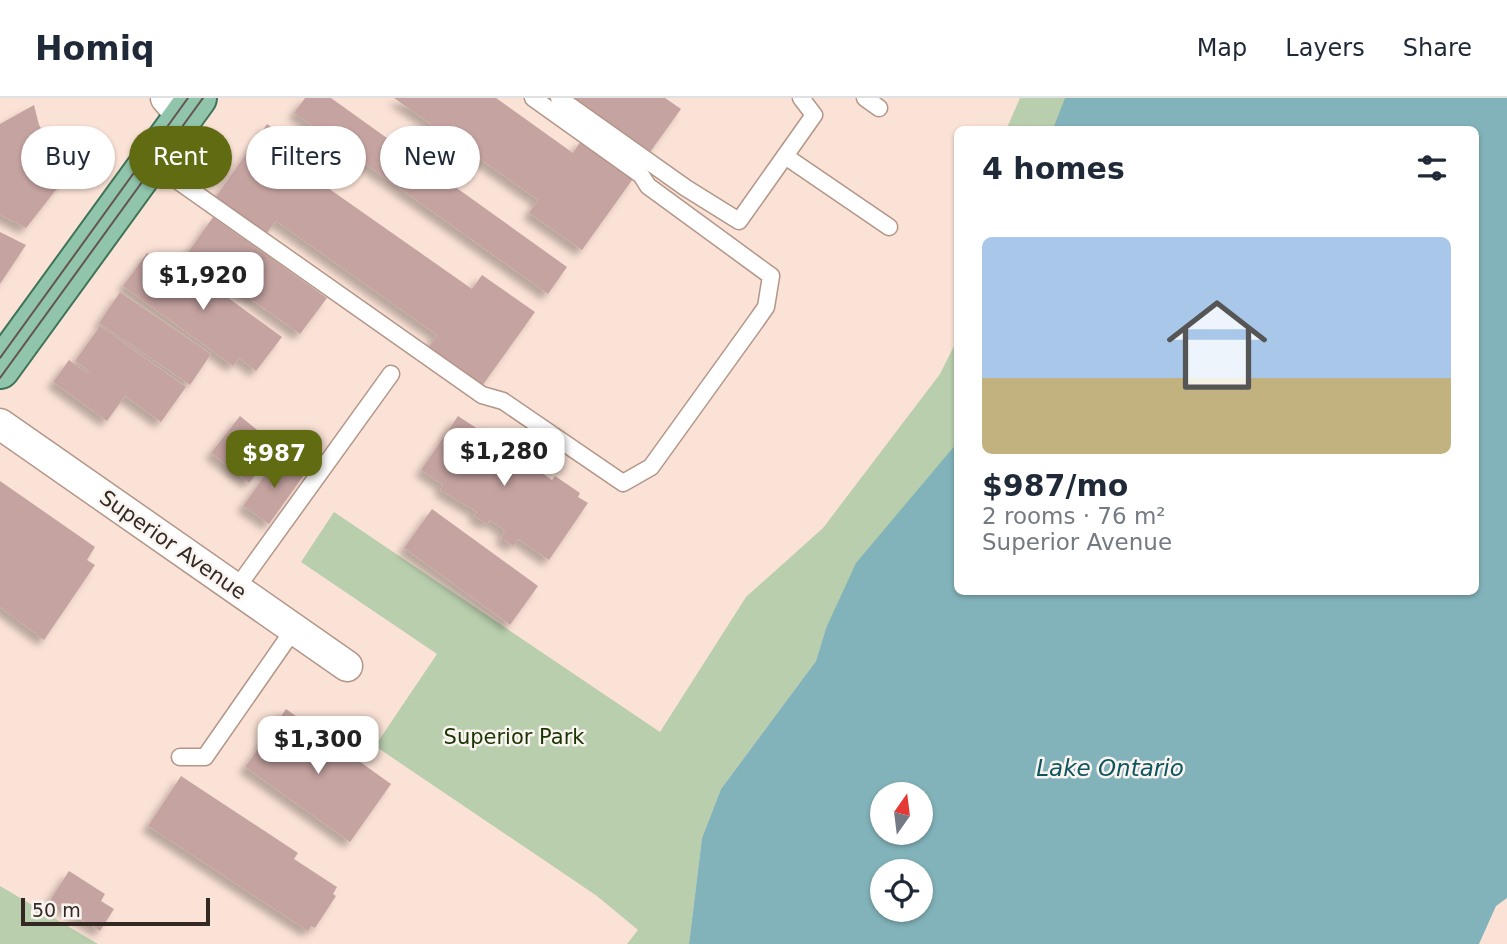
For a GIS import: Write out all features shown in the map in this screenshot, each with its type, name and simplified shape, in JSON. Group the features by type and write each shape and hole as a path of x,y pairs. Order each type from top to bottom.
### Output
{"main road":[{"path":"171,126 182,105"},
{"path":"0,369 131,189"}],"street":[{"name":"Superior Avenue","path":"0,424 347,666"}],"lane":[{"path":"189,189 482,395 503,401 622,483 651,467 759,317 766,307 771,276 648,186 641,175 533,98"},
{"path":"559,98 686,188 738,221 814,115 801,98"},
{"path":"865,98 879,108"},
{"path":"785,156 889,227"},
{"path":"236,589 391,374"},
{"path":"180,757 205,757 294,629"}],"green space":[{"path":"1020,98 1122,98 1108,126 1008,126"},
{"name":"Superior Park","path":"954,346 954,447 826,628 816,661 721,789 702,838 689,944 627,944 638,930 597,896 375,746 437,654 301,562 334,512 660,732 746,597 823,528 940,374"},
{"path":"0,886 98,944 0,944"}],"water":[{"name":"Lake Ontario","path":"1065,98 1507,98 1507,898 1496,906 1479,944 689,944 702,838 721,789 816,661 826,628 856,563 954,447 954,595 1479,595 1479,126 1054,126"}],"building":[{"path":"305,98 331,98 380,133 380,174 366,164 366,126 312,126 294,113"},
{"path":"394,98 496,98 573,153 582,139 635,176 582,250 529,213 538,200 480,159 480,126 434,126"},
{"path":"567,98 665,98 681,109 648,155"},
{"path":"34,105 40,126 21,126 21,189 57,189 26,228 0,215 0,124"},
{"path":"246,154 246,189 329,189 472,289 482,275 535,312 482,386 428,348 437,335 276,221 264,237 213,201 221,189 232,189 232,174"},
{"path":"401,189 458,189 567,267 548,294"},
{"path":"213,217 327,298 300,334 187,254"},
{"path":"0,232 26,245 0,284"},
{"path":"147,253 168,269 175,259 282,337 256,371 239,358 233,366 123,286"},
{"path":"120,292 211,354 190,385 99,323"},
{"path":"100,326 186,387 161,422 125,396 107,421 53,382 69,360 87,373 89,371 75,361"},
{"path":"240,416 278,447 249,483 211,453"},
{"path":"458,416 484,433 487,428 500,436 496,442 512,453 516,447 529,456 525,461 552,480 555,476 580,493 578,497 588,503 549,560 518,539 513,546 501,538 505,531 490,520 487,524 474,516 477,512 440,490 443,485 421,470"},
{"path":"278,457 304,475 269,524 243,506"},
{"path":"0,481 95,547 87,560 95,565 44,640 0,607"},
{"path":"432,509 538,586 510,625 404,548"},
{"path":"286,709 391,784 350,842 245,767"},
{"path":"181,776 298,853 294,859 337,887 333,894 336,896 315,928 311,926 308,931 148,826"},
{"path":"69,871 105,894 101,901 114,909 100,931 50,900"}],"tram line":[{"path":"0,358 188,98"},
{"path":"0,378 203,98"}]}
